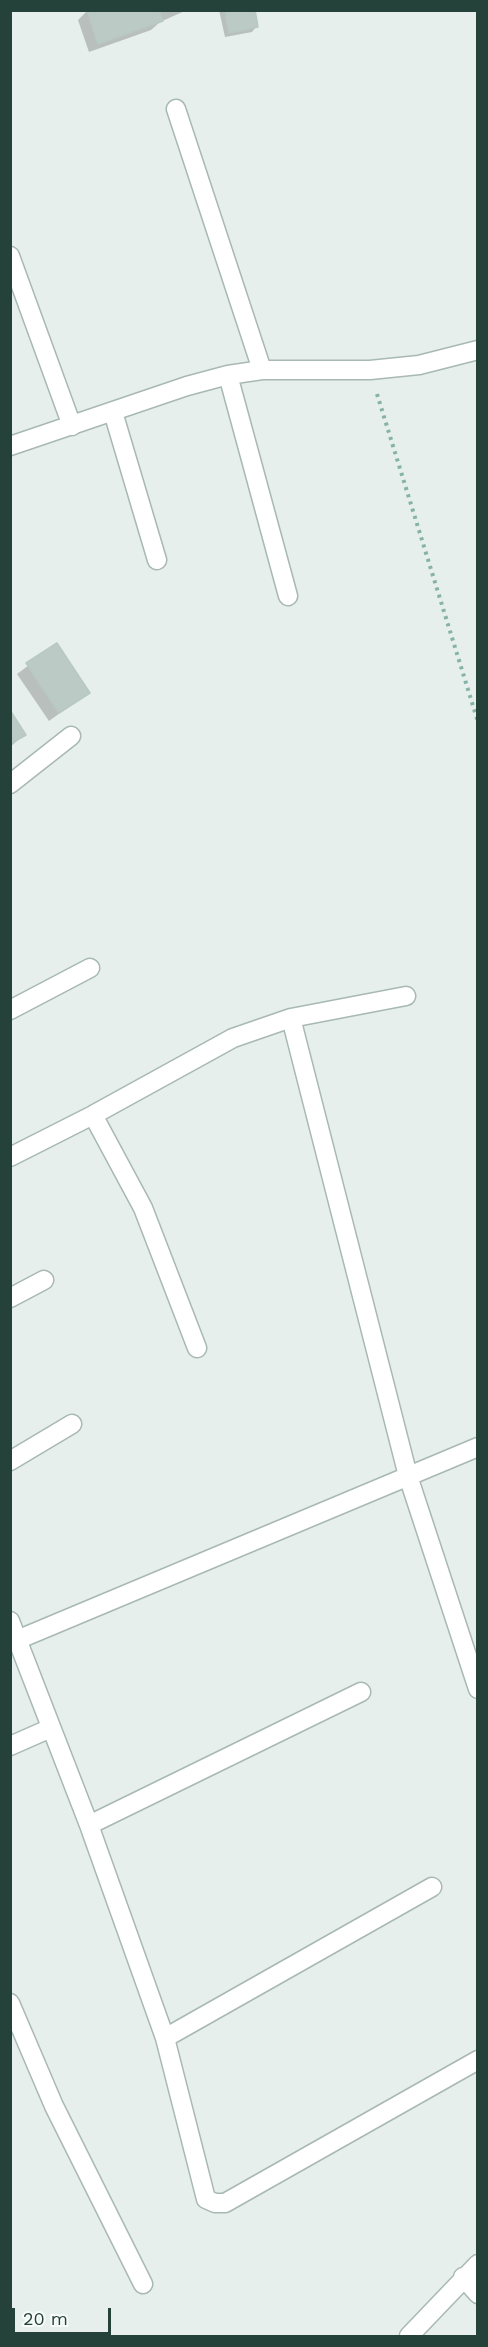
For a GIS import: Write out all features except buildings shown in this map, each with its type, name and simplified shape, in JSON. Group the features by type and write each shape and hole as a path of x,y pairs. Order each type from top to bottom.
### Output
{"street":[{"path":"176,109 262,370"},
{"path":"10,256 72,426"},
{"path":"10,446 228,375 262,370 370,370 476,356"},
{"path":"228,375 288,596"},
{"path":"113,412 157,560"},
{"path":"10,784 71,736"},
{"path":"10,1010 90,968"},
{"path":"10,1157 93,1115 233,1038 291,1018 406,996"},
{"path":"291,1018 408,1476 477,1689"},
{"path":"93,1115 142,1208 197,1348"},
{"path":"10,1298 44,1280"},
{"path":"10,1461 72,1424"},
{"path":"17,1640 477,1447"},
{"path":"10,1621 89,1825 165,2038 206,2199 225,2204 477,2061"},
{"path":"89,1825 361,1692"},
{"path":"10,1746 51,1728"},
{"path":"165,2038 432,1887"},
{"path":"10,2003 54,2106 143,2284"},
{"path":"410,2337 477,2264"},
{"path":"463,2277 477,2294"}],"path":[{"path":"370,370 477,722"}]}
